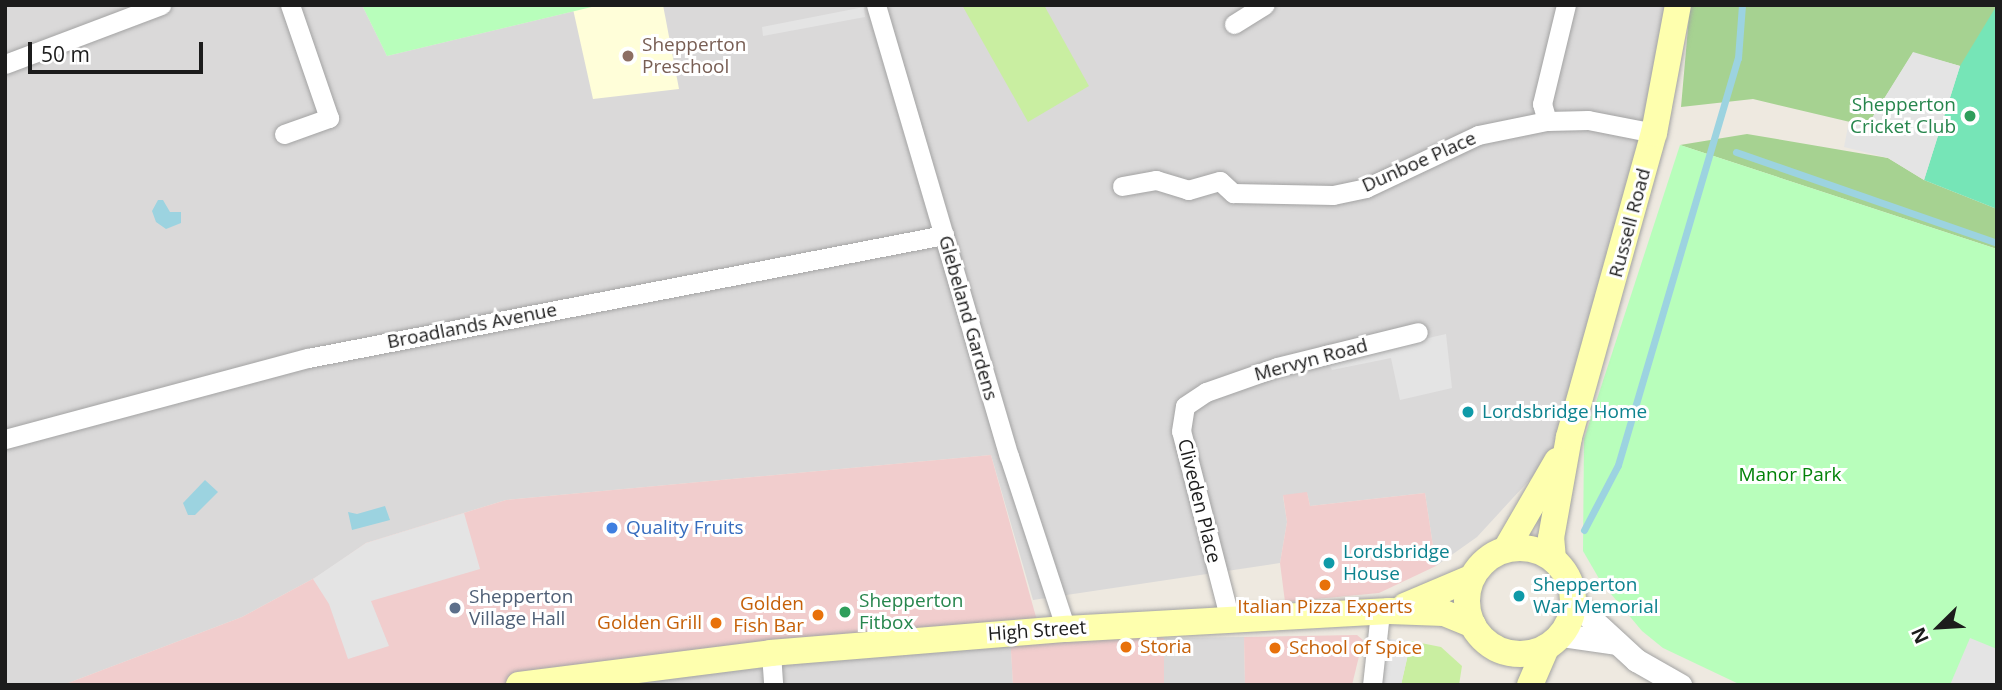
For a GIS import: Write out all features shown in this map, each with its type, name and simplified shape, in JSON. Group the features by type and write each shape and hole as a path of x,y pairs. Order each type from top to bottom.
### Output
{"main road":[{"name":"Russell Road","path":"1553,559 1551,538 1569,437 1654,133 1678,5"},
{"name":"Russell Road","path":"1506,549 1569,437"},
{"path":"1513,685 1502,651 1473,625 1468,609 1471,578 1506,549 1539,551 1553,559 1565,573 1573,602 1530,685"},
{"name":"High Street","path":"1385,611 1471,578"},
{"name":"High Street","path":"519,685 771,653 1066,629 1385,611 1444,612 1473,625"},
{"path":"1502,651 1524,653 1554,641"}],"street":[{"path":"5,64 161,5"},
{"path":"284,134 330,118 290,5"},
{"name":"Glebeland Gardens","path":"876,5 1066,629"},
{"path":"1547,121 1542,104 1566,5"},
{"path":"1234,24 1256,7"},
{"name":"Dunboe Place","path":"1122,186 1156,180 1173,189 1188,190 1220,181 1233,193 1333,195 1366,188 1478,135 1547,121 1588,120 1654,133"},
{"name":"Broadlands Avenue","path":"5,439 308,358 944,234"},
{"name":"Mervyn Road","path":"1206,392 1277,367 1418,332"},
{"name":"Cliveden Place","path":"1206,392 1185,406 1181,430 1230,620"},
{"path":"1573,602 1636,660 1680,685"},
{"path":"1372,685 1385,611"},
{"path":"1554,641 1616,643"},
{"path":"771,653 774,685"}],"shaded area":[{"path":"5,5 362,5 387,56 600,5 1678,5 1569,437 1477,537 1436,566 1425,493 1310,506 1307,493 1283,496 1287,522 1280,563 1033,600 991,455 506,500 366,543 320,575 242,617 63,685 5,685"},
{"name":"Shepperton Preschool","path":"594,5 663,5 679,89 593,99 573,9"},
{"path":"864,7 865,17 763,36 762,27"},
{"path":"1913,52 1960,66 1924,180 1888,158 1844,147 1849,121 1867,126"},
{"path":"1446,334 1452,388 1400,400 1391,358 1332,370 1327,361"},
{"path":"991,455 1041,635 1164,638 1164,685 1013,685 1010,634 486,685 63,685 242,617 320,575 366,543 506,500"},
{"path":"1307,492 1310,506 1425,493 1436,566 1379,593 1285,602 1280,563 1287,522 1283,495"},
{"path":"464,513 480,569 371,601 389,646 348,659 329,604 313,579 366,543"},
{"path":"1010,633 1013,685 519,685"},
{"path":"1357,635 1363,640 1352,685 1245,685 1244,637"},
{"path":"1244,637 1245,685 1164,685 1164,638"},
{"path":"1380,638 1411,641 1401,685 1372,685"},
{"path":"1970,638 1997,649 1997,685 1950,685"}],"green space":[{"path":"362,5 600,5 387,56"},
{"path":"962,5 1044,5 1089,86 1028,122"},
{"path":"1690,5 1997,5 1971,69 1913,53 1867,126 1753,99 1681,107"},
{"name":"Shepperton Cricket Club","path":"1997,5 1997,209 1924,180 1960,66"},
{"path":"1747,134 1888,158 1924,180 1997,209 1997,249 1680,145"},
{"name":"Manor Park","path":"1680,145 1997,249 1997,685 1741,685 1663,648 1642,631 1601,582 1583,551 1584,439"},
{"path":"1411,641 1441,647 1462,666 1459,685 1401,685"}],"water":[{"path":"158,200 163,200 170,212 181,212 181,223 166,229 156,222 152,211"},
{"path":"205,480 218,492 195,515 188,515 183,503"},
{"path":"385,506 390,520 352,530 348,512 357,514"}],"waterway":[{"path":"1584,530 1618,465 1738,58 1742,5"},
{"path":"1736,152 1997,243"}],"place":[{"name":"Shepperton Preschool","path":"628,56"},
{"name":"Shepperton Cricket Club","path":"1970,116"},
{"name":"Lordsbridge Home","path":"1468,412"},
{"name":"Quality Fruits","path":"612,528"},
{"name":"Lordsbridge House","path":"1329,563"},
{"name":"Italian Pizza Experts","path":"1325,585"},
{"name":"Shepperton War Memorial","path":"1519,596"},
{"name":"Shepperton Village Hall","path":"455,608"},
{"name":"Shepperton Fitbox","path":"845,612"},
{"name":"Golden Fish Bar","path":"818,615"},
{"name":"Golden Grill","path":"716,623"},
{"name":"Storia","path":"1126,647"},
{"name":"School of Spice","path":"1275,648"}]}
